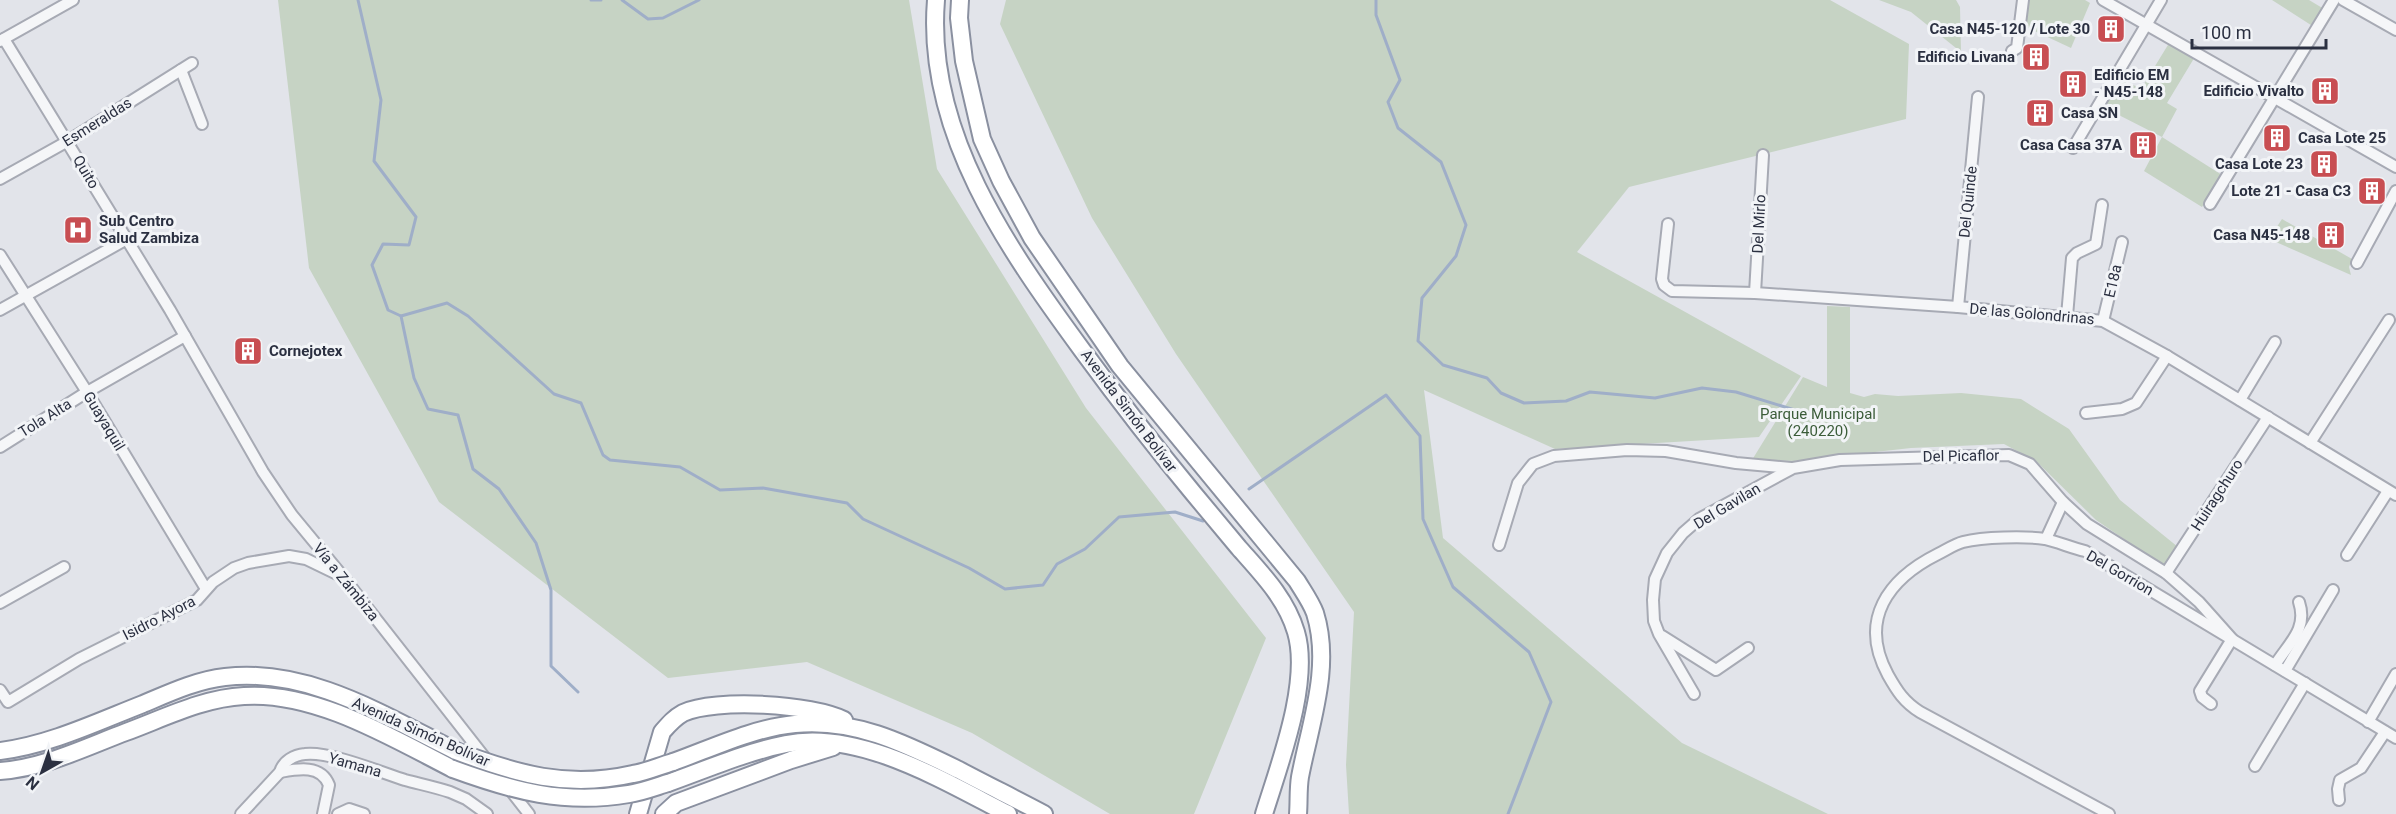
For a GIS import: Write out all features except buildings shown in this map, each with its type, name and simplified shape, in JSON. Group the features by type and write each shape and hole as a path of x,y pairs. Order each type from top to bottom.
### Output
{"highway":[{"name":"Avenida Simón Bolívar","path":"936,0 940,73 952,122 970,175 1014,253 1147,438 1276,591 1296,632 1299,652 1298,686 1290,726 1264,814"},
{"name":"Avenida Simón Bolívar","path":"960,0 959,18 964,60 982,139 1001,181 1032,238 1120,366 1297,581 1315,611 1321,637 1321,667 1317,700 1300,781 1298,814"},
{"name":"Avenida Simón Bolívar","path":"0,751 16,749 68,733 185,687 224,677 266,676 300,682 353,701 456,751 504,769 538,777 587,780 633,774 743,736 793,724 822,723 858,728 896,739 1044,814"},
{"name":"Avenida Simón Bolívar","path":"0,771 44,763 208,702 243,696 269,696 324,709 379,732 453,769 534,795 583,798 630,794 786,744 813,741 840,744 877,753 925,772 1008,814"},
{"path":"638,814 662,732 685,712 713,707 798,707 837,716 858,728"},
{"path":"664,814 676,803 840,744"}],"street":[{"path":"2,40 73,0"},
{"path":"2012,51 2017,48 2023,0"},
{"path":"2103,0 2396,167"},
{"path":"2073,148 2161,0"},
{"path":"2210,204 2334,0"},
{"path":"2343,0 2396,30"},
{"name":"Quito","path":"2,40 68,141 185,336"},
{"name":"Esmeraldas","path":"0,179 68,141 192,63"},
{"path":"182,70 202,124"},
{"name":"Del Quinde","path":"1958,307 1978,97"},
{"name":"Del Mirlo","path":"1755,293 1763,155"},
{"path":"2357,262 2396,191"},
{"path":"2067,316 2072,258 2096,244 2102,205"},
{"name":"De las Golondrinas","path":"1668,224 1662,279 1664,285 1672,291 1755,293 1958,307 2103,321 2167,356 2392,493"},
{"path":"0,310 127,239"},
{"name":"E18a","path":"2103,321 2122,242"},
{"name":"Guayaquil","path":"0,255 87,392 206,589"},
{"path":"2310,443 2389,320"},
{"name":"Tola Alta","path":"0,447 87,392 185,336"},
{"name":"Vía a Zámbiza","path":"185,336 269,481 292,515 529,814"},
{"path":"2240,400 2275,342"},
{"path":"2086,413 2122,409 2136,403 2167,356"},
{"name":"Huiragchuro","path":"2166,573 2268,417"},
{"path":"1499,545 1518,483 1533,464 1554,456 1627,450 1666,451 1736,463 1793,468"},
{"name":"Del Picaflor","path":"1840,460 2009,455 2030,464 2063,502 2098,532 2166,573 2199,602 2232,639"},
{"name":"Del Gavilan","path":"1695,694 1659,634 1654,621 1655,579 1667,553 1700,519 1793,468 1840,460"},
{"path":"2347,555 2392,493"},
{"path":"2046,539 2063,502"},
{"name":"Del Gorrion","path":"2109,814 1909,705 1901,697 1878,657 1875,638 1881,607 1891,590 1915,565 1962,542 2016,537 2046,539 2085,551 2396,738"},
{"name":"Isidro Ayora","path":"0,690 8,702 79,659 197,600 206,589 234,568 248,563 289,556 315,563 344,578"},
{"path":"0,603 64,567"},
{"path":"2285,671 2333,590"},
{"path":"2275,664 2301,626 2303,617 2299,602"},
{"path":"1659,634 1716,670 1748,648"},
{"path":"2211,704 2202,697 2200,691 2232,639"},
{"path":"2368,722 2396,674"},
{"path":"2255,766 2305,684"},
{"path":"2339,801 2340,780 2361,768 2385,732"},
{"name":"Yamana","path":"241,814 280,772 283,765 295,756 317,754 450,792 466,799 487,814"},
{"path":"280,772 300,768 315,771 324,776 329,785 323,814"},
{"path":"338,814 349,809 364,814"}],"green space":[{"path":"278,0 909,0 937,169 1086,408 1266,638 1194,814 1110,814 972,733 807,662 668,678 439,502 309,268"},
{"path":"1006,0 1830,0 1909,44 1906,119 1629,187 1577,252 1801,376 1759,437 1555,449 1424,390 1443,538 1682,743 1828,814 1349,814 1346,765 1354,612 1176,354 1092,218 1000,24"},
{"path":"1879,0 1956,0 1960,7 1961,52 1911,12"},
{"path":"2027,0 2085,0 2090,3 2071,48 2024,26"},
{"path":"2272,0 2309,0 2324,9 2314,27"},
{"path":"2171,40 2196,55 2167,103 2177,109 2162,137 2103,107 2120,78 2141,89"},
{"path":"2162,137 2222,175 2202,207 2144,171"},
{"path":"2282,219 2352,259 2349,267 2351,275 2269,239"},
{"name":"Parque Municipal (240220)","path":"1827,306 1850,307 1850,393 1864,397 1875,394 1898,396 1961,393 2021,399 2069,429 2120,500 2178,547 2165,567 2096,520 2036,461 2004,444 1911,448 1794,461 1752,460 1803,377 1827,387"}],"waterway":[{"path":"358,0 381,100 374,161 416,217 409,245 383,244 372,265 388,310 401,316 414,378 428,409 458,415 473,469 499,489 536,543 551,590 551,666 578,692"},
{"path":"591,0 601,0"},
{"path":"622,0 648,19 663,18 699,0"},
{"path":"1376,0 1376,15 1400,80 1388,102 1398,128 1441,162 1466,225 1456,256 1422,298 1418,341 1443,365 1487,378 1501,393 1524,403 1566,401 1590,392 1655,398 1702,388 1736,392 1798,411"},
{"path":"401,316 447,303 468,316 554,394 581,403 603,455 610,460 680,467 720,490 763,488 847,503 863,519 969,568 1005,589 1043,585 1057,564 1085,549 1119,517 1175,512 1203,521"},
{"path":"1249,489 1386,395 1420,436 1423,519 1453,587 1529,652 1551,702 1508,814"}],"place":[{"name":"Casa N45-120 / Lote 30","path":"2111,29"},
{"name":"Edificio Livana","path":"2036,57"},
{"name":"Edificio EM - N45-148","path":"2073,84"},
{"name":"Edificio Vivalto","path":"2325,91"},
{"name":"Casa SN","path":"2040,113"},
{"name":"Casa Lote 25","path":"2277,138"},
{"name":"Casa Casa 37A","path":"2143,145"},
{"name":"Casa Lote 23","path":"2324,164"},
{"name":"Lote 21 - Casa C3","path":"2372,191"},
{"name":"Sub Centro Salud Zambiza","path":"78,230"},
{"name":"Casa N45-148","path":"2331,235"},
{"name":"Cornejotex","path":"248,351"}]}
